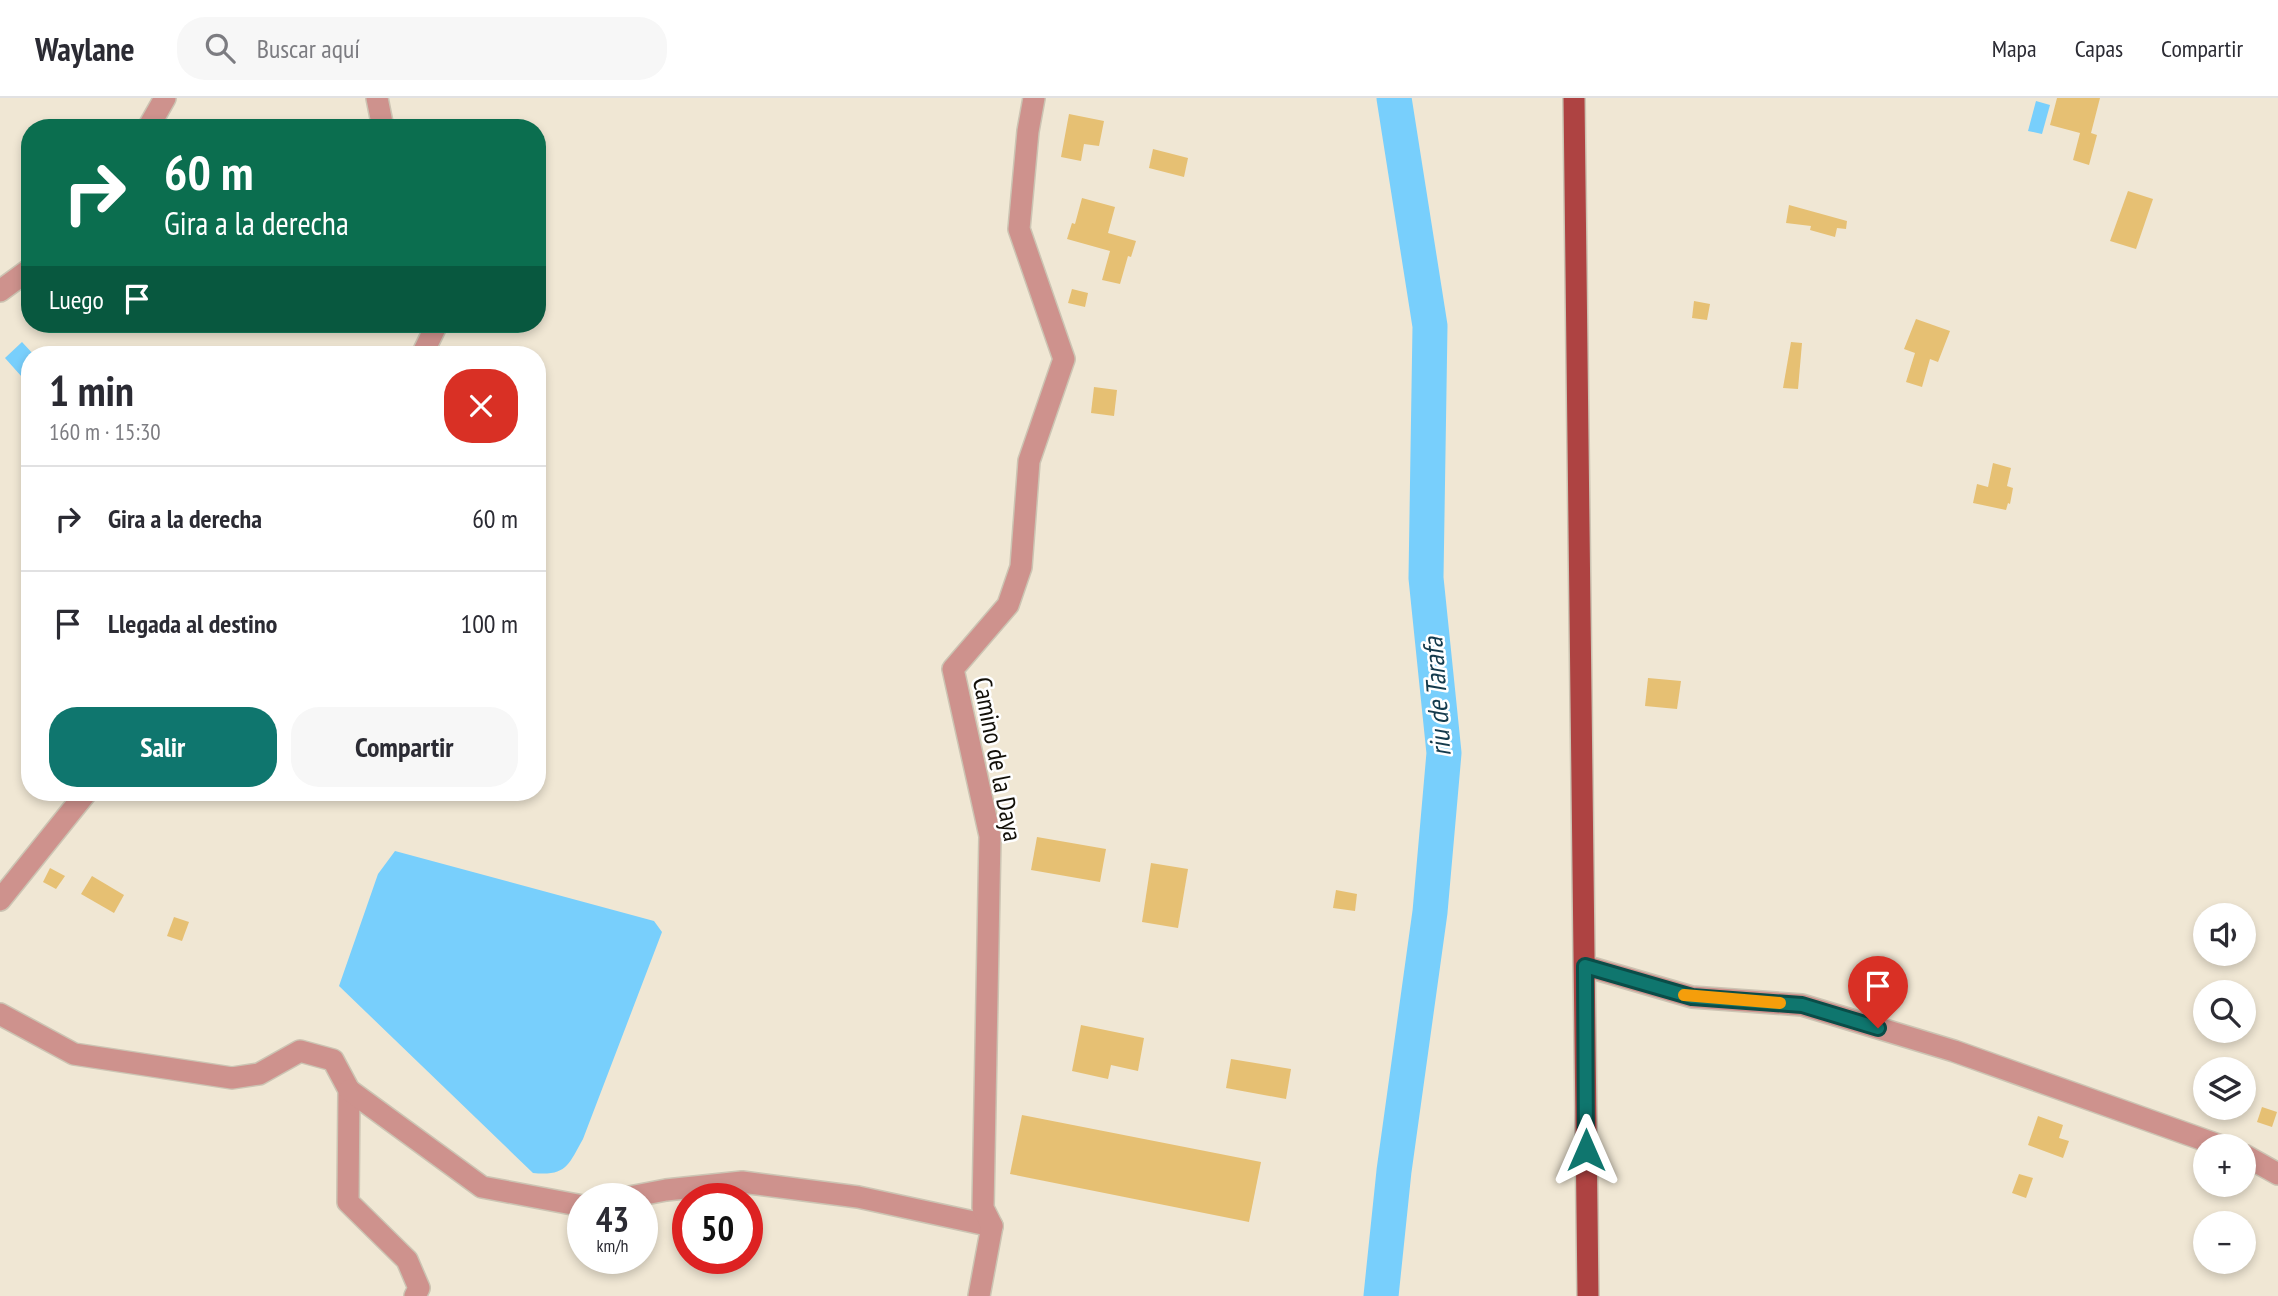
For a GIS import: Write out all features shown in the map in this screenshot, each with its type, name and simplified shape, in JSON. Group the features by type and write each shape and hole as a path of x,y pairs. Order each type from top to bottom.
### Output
{"main road":[{"path":"1574,98 1588,1296"}],"street":[{"path":"153,119 165,98"},
{"path":"377,98 381,119"},
{"name":"Camino de la Daya","path":"979,1296 992,1226 983,1208 989,836 953,669 1008,604 1021,567 1029,461 1064,359 1019,229 1028,131 1034,98"},
{"path":"0,291 21,276"},
{"path":"0,900 80,801"},
{"path":"1585,966 1692,997 1802,1005 1954,1051 2193,1136"},
{"path":"0,1014 74,1054 232,1078 259,1074 300,1051 333,1060 349,1090 482,1186 567,1203"},
{"path":"349,1090 348,1202 407,1260 419,1288 415,1296"},
{"path":"2256,1162 2278,1174"},
{"path":"658,1192 742,1182 858,1198 992,1226"}],"water":[{"path":"2036,101 2050,105 2042,134 2028,131"},
{"path":"22,342 26,346 21,346 21,376 5,358"},
{"path":"395,851 654,921 662,932 583,1139 569,1162 559,1171 533,1173 339,986 378,874"}],"building":[{"path":"2057,98 2100,98 2091,133 2097,135 2089,165 2073,160 2080,133 2050,125"},
{"path":"1069,114 1104,121 1099,146 1084,144 1081,161 1061,157"},
{"path":"1153,149 1188,158 1184,177 1149,168"},
{"path":"2128,191 2153,199 2136,249 2110,241"},
{"path":"1082,198 1115,207 1108,233 1136,241 1131,257 1128,256 1120,284 1102,280 1110,251 1067,239 1072,223 1075,224"},
{"path":"1789,205 1847,221 1846,229 1837,228 1835,237 1810,230 1811,226 1786,223"},
{"path":"1072,289 1088,293 1085,307 1068,303"},
{"path":"1694,301 1710,304 1707,320 1692,318"},
{"path":"1916,319 1950,331 1938,362 1930,359 1922,387 1906,382 1915,353 1904,349"},
{"path":"1791,342 1802,343 1798,389 1783,388"},
{"path":"1094,387 1117,390 1114,416 1091,413"},
{"path":"1993,463 2011,468 2007,486 2013,488 2006,510 1973,503 1977,484 1988,487"},
{"path":"1648,678 1681,681 1677,709 1645,706"},
{"path":"1037,837 1106,849 1100,882 1031,870"},
{"path":"1151,863 1188,869 1178,928 1142,922"},
{"path":"50,868 65,876 56,889 43,882"},
{"path":"92,876 124,895 114,913 81,894"},
{"path":"1336,890 1357,894 1355,911 1333,908"},
{"path":"174,917 189,922 182,941 167,936"},
{"path":"1081,1025 1144,1038 1138,1071 1111,1065 1108,1079 1072,1071"},
{"path":"1231,1059 1291,1069 1286,1099 1226,1088"},
{"path":"2262,1107 2277,1112 2272,1127 2257,1122"},
{"path":"1022,1115 1261,1162 1249,1222 1010,1174"},
{"path":"2038,1116 2063,1125 2059,1138 2069,1141 2063,1158 2028,1145"},
{"path":"2019,1174 2033,1178 2026,1198 2012,1193"}],"waterway":[{"name":"riu de Tarafa","path":"1381,1296 1394,1171 1430,912 1444,753 1426,578 1430,326 1394,98"}],"slow traffic":[{"path":"1684,995 1780,1003"}],"route":[{"path":"1586,1150 1585,966 1692,997 1802,1005 1878,1028"}]}
